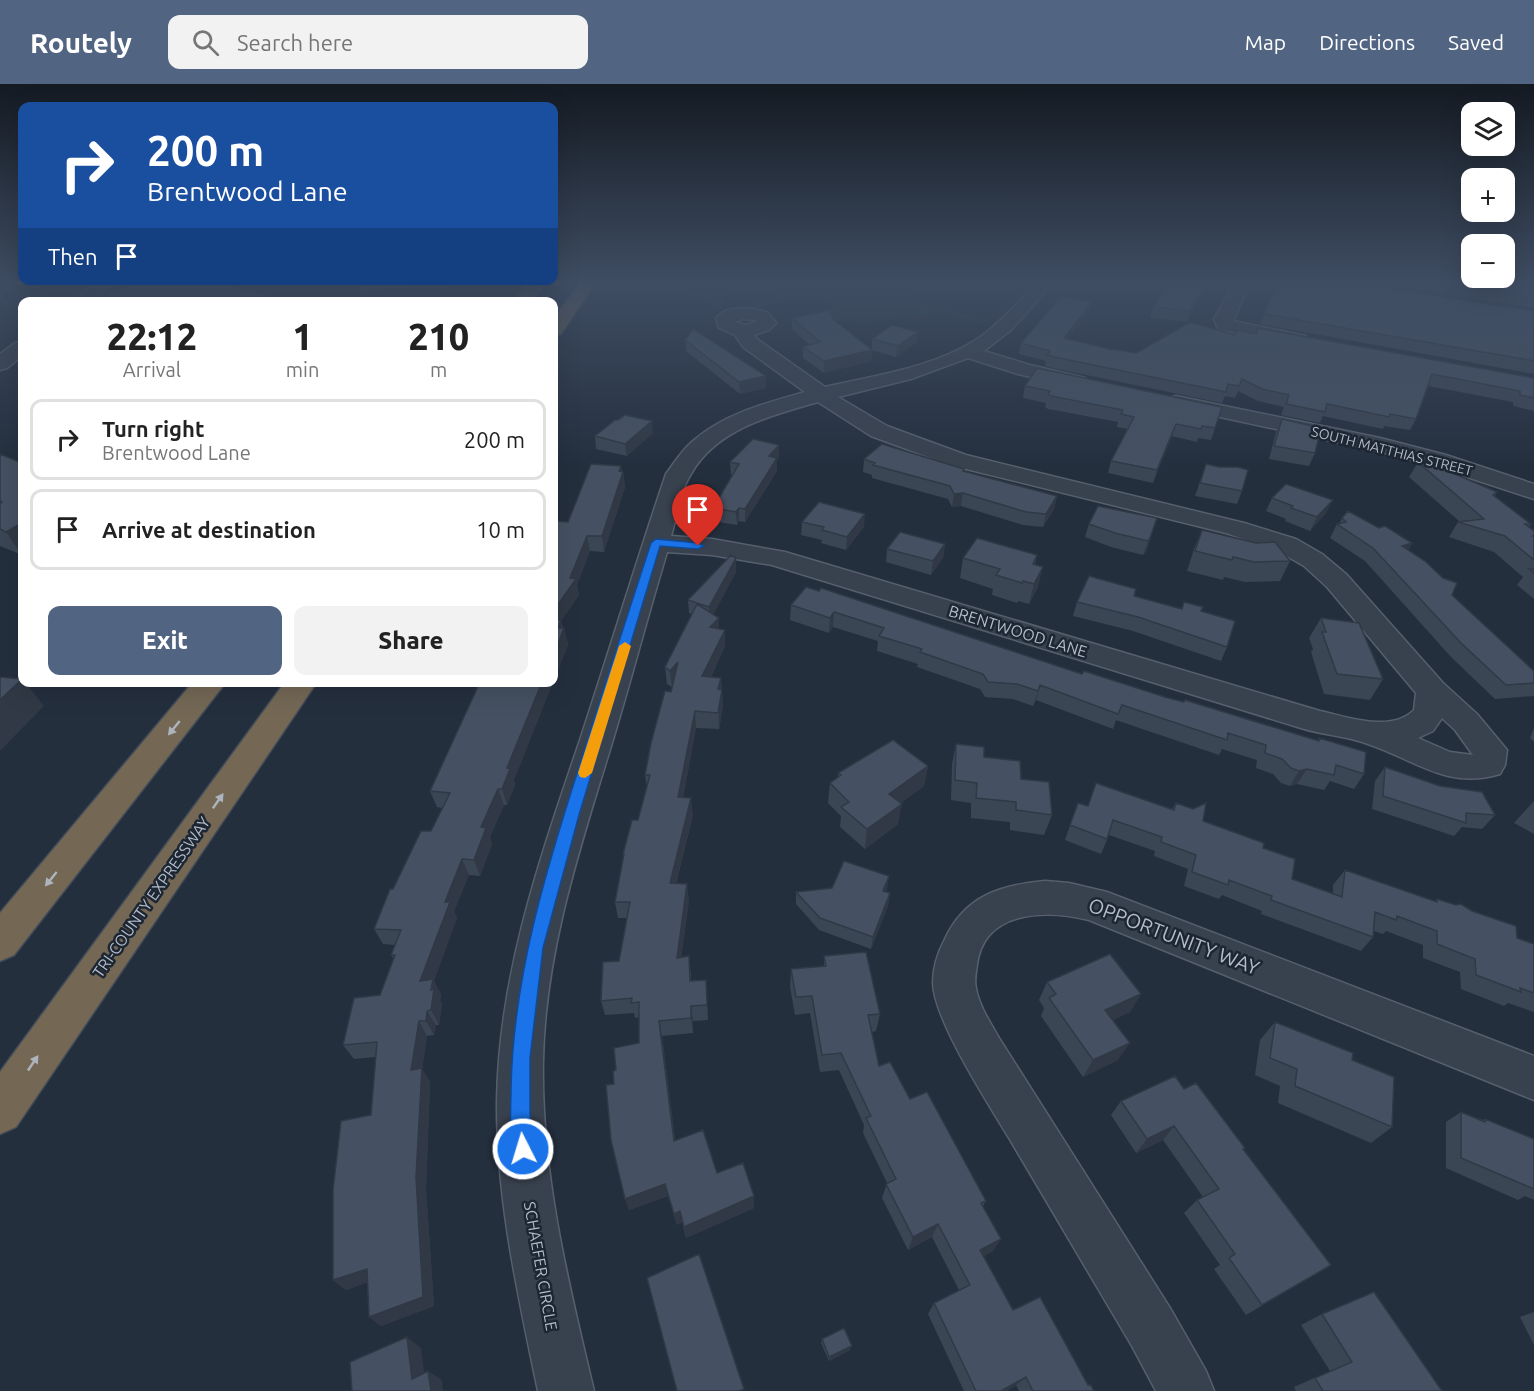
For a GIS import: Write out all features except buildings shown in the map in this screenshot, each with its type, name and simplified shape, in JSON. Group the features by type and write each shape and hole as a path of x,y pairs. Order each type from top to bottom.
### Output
{"highway":[{"path":"0,943 207,687"},
{"name":"TRI-COUNTY EXPRESSWAY","path":"0,1111 299,687"}],"street":[{"name":"BRENTWOOD LANE","path":"751,344 823,395 879,431 925,449 958,460 1235,528 1287,545 1313,560 1337,581 1432,691 1466,722 1490,750 1488,765 1473,769 1452,764 1421,754 1378,734"},
{"name":"SCHAEFER CIRCLE","path":"566,1391 542,1285 525,1168 520,1113 526,1004 535,948 571,815 678,474 689,454 698,445 722,429 752,415 922,369 968,352 980,344"},
{"path":"0,364 18,350"},
{"path":"968,352 1025,370 1101,387"},
{"name":"SOUTH MATTHIAS STREET","path":"1158,398 1380,445 1437,460 1534,492"},
{"name":"BRENTWOOD LANE","path":"656,543 712,547 776,558 1341,728 1378,734 1395,734 1422,723 1430,711 1432,691"},
{"name":"OPPORTUNITY WAY","path":"1186,1391 1145,1317 983,1053 963,1013 954,982 959,951 971,929 984,914 1001,904 1027,898 1071,898 1093,904 1534,1078"}],"slow traffic":[{"path":"585,773 625,646"}],"route":[{"path":"523,1149 520,1113 521,1058 526,1004 535,948 571,815 656,543 698,546"}]}
